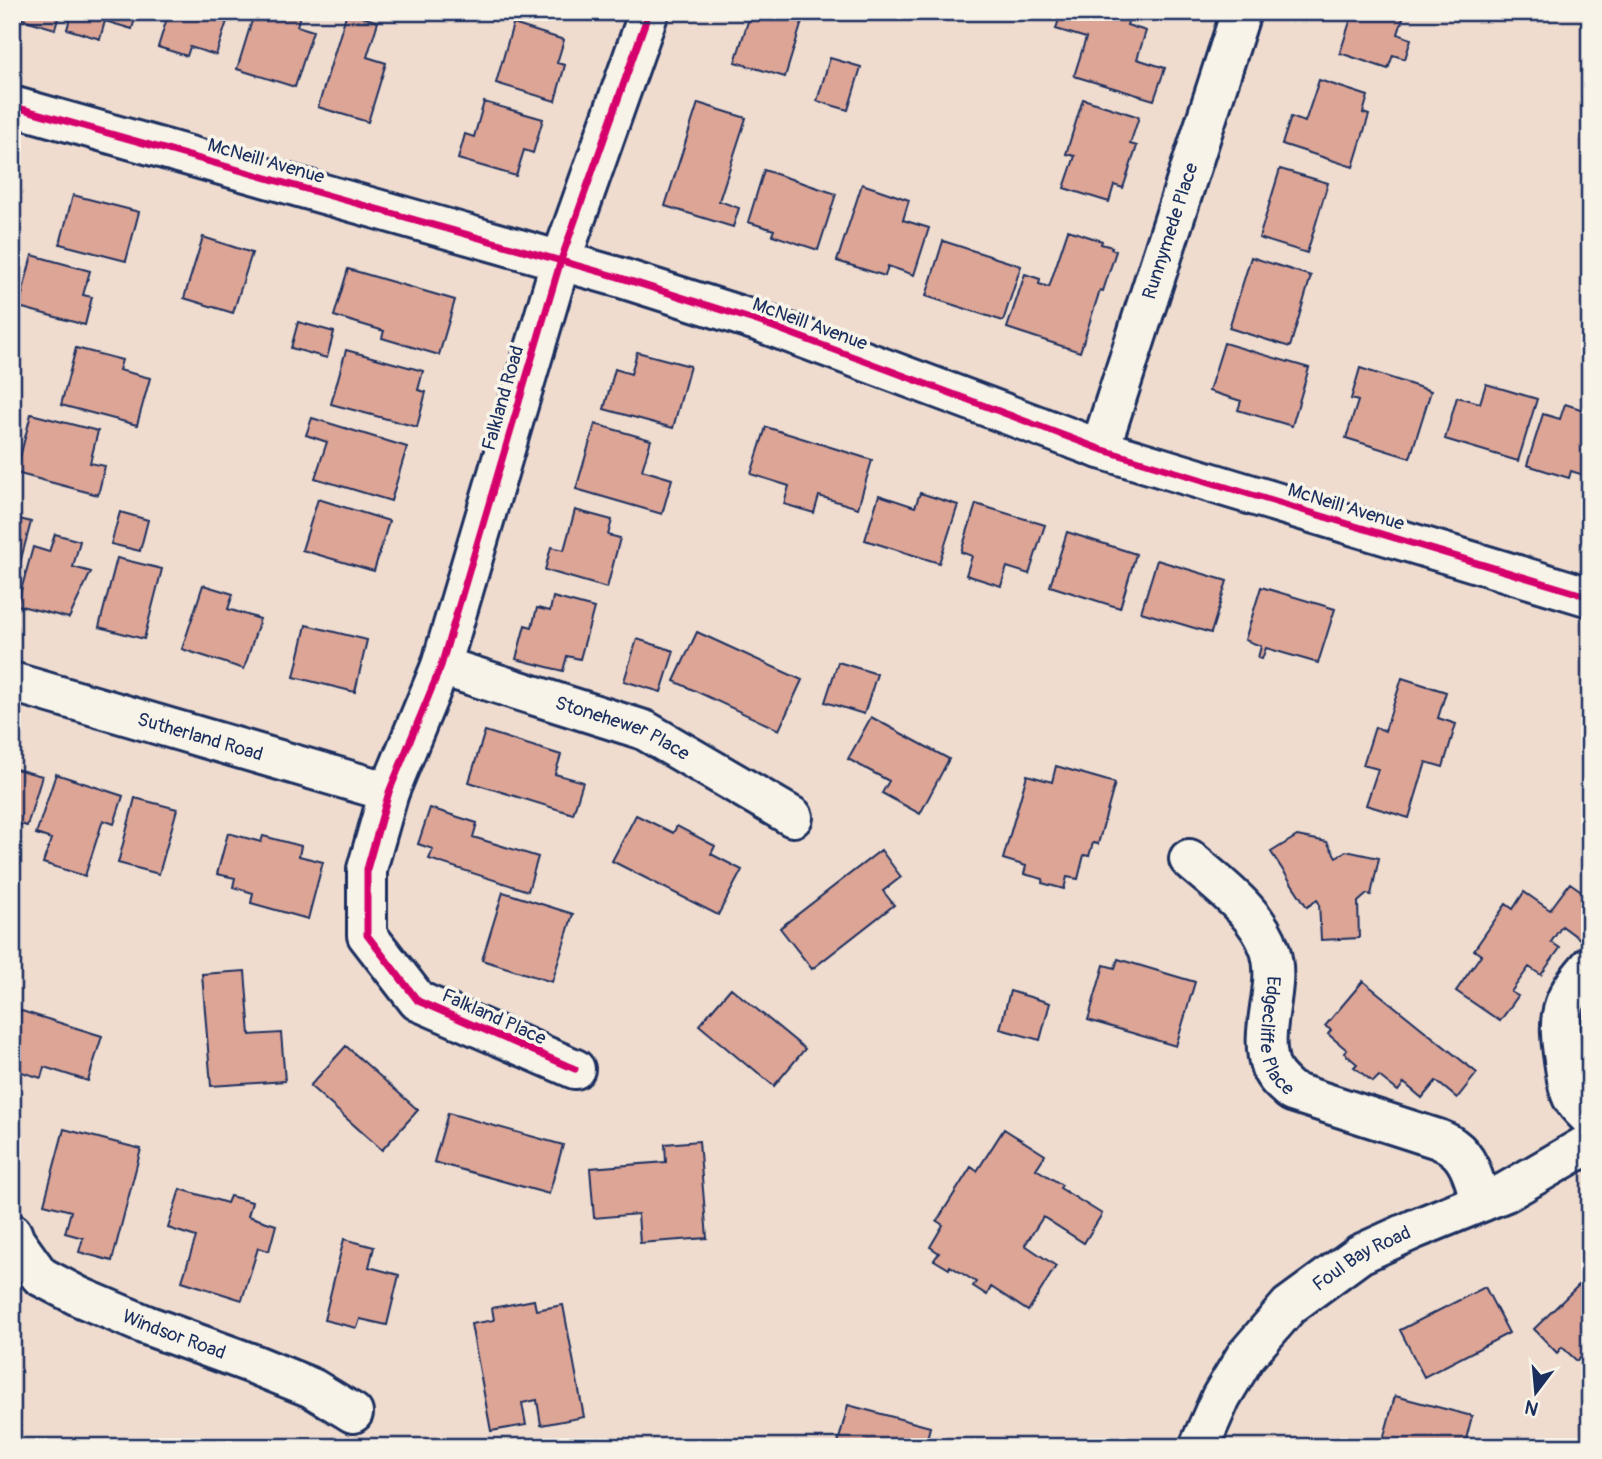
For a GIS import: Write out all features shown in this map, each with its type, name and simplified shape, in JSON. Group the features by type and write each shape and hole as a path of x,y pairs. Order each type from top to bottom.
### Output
{"street":[{"name":"Falkland Road","path":"389,792 441,666 561,260 649,12"},
{"name":"Runnymede Place","path":"1100,449 1241,12"},
{"name":"McNeill Avenue","path":"12,106 561,260 760,322 1100,449 1590,597"},
{"name":"Stonehewer Place","path":"441,666 644,730 793,817"},
{"name":"Sutherland Road","path":"12,682 389,792"},
{"name":"Falkland Place","path":"389,792 367,869 367,934 418,1001 575,1069"},
{"name":"Edgecliffe Place","path":"1189,859 1245,911 1263,934 1273,964 1267,1052 1271,1069 1278,1079 1292,1093 1438,1139 1454,1147 1465,1159 1481,1202"},
{"path":"1590,966 1573,985 1562,1010 1560,1033 1572,1097 1590,1118"},
{"name":"Foul Bay Road","path":"1199,1447 1221,1397 1245,1357 1289,1306 1360,1254 1506,1192 1590,1143"},
{"name":"Windsor Road","path":"12,1233 40,1276 80,1297 146,1325 312,1388 353,1413"}],"building":[{"path":"18,12 60,12 55,29 16,17"},
{"path":"72,12 137,12 132,29 105,21 100,39 67,29"},
{"path":"169,12 230,12 216,55 190,47 187,56 158,47"},
{"path":"273,12 301,12 297,26 313,31 295,87 237,69 254,14 271,19"},
{"path":"347,12 378,22 367,57 386,63 368,122 318,107"},
{"path":"751,12 805,12 785,77 735,62"},
{"path":"1061,12 1131,12 1127,25 1146,31 1137,59 1165,68 1154,100 1074,76 1086,38 1056,29"},
{"path":"1353,12 1405,12 1398,34 1411,39 1405,59 1393,55 1388,69 1340,53"},
{"path":"513,24 564,40 557,63 565,65 555,101 496,83"},
{"path":"830,58 861,67 848,110 817,101"},
{"path":"1319,80 1368,96 1363,113 1369,115 1353,167 1282,144 1291,117 1305,122"},
{"path":"1083,99 1139,117 1130,144 1137,146 1123,188 1114,185 1109,202 1064,188 1075,156 1066,154"},
{"path":"484,102 543,119 533,153 524,150 516,176 458,159 465,134 474,137"},
{"path":"698,103 746,118 719,201 739,208 733,227 665,206"},
{"path":"1280,169 1328,183 1307,253 1259,238"},
{"path":"764,170 836,194 818,250 772,235 774,230 748,222"},
{"path":"862,184 909,200 903,220 929,228 914,275 888,266 885,276 837,261"},
{"path":"73,195 139,212 126,261 60,244"},
{"path":"1068,230 1102,241 1101,244 1116,251 1080,352 1007,328 1025,274 1040,279 1039,284 1049,287"},
{"path":"203,237 252,253 233,313 184,298"},
{"path":"943,241 1021,266 1003,321 926,296"},
{"path":"32,255 90,271 83,295 92,297 85,325 19,307"},
{"path":"1251,257 1311,276 1290,347 1229,328"},
{"path":"348,269 455,300 439,355 382,338 384,331 334,316"},
{"path":"298,322 334,332 327,358 291,348"},
{"path":"1224,343 1309,368 1292,426 1238,410 1241,401 1209,391"},
{"path":"76,348 122,360 119,370 150,378 137,425 61,405"},
{"path":"346,350 423,371 418,390 426,392 417,427 331,404"},
{"path":"637,352 690,366 673,428 604,409 615,369 631,374"},
{"path":"1360,368 1431,391 1410,458 1346,438 1358,401 1351,399"},
{"path":"1486,384 1537,399 1518,461 1445,439 1457,397 1480,403"},
{"path":"1565,404 1590,412 1590,477 1571,471 1569,478 1527,465 1543,414 1560,419"},
{"path":"31,414 98,431 90,463 105,466 98,495 16,473"},
{"path":"312,418 407,447 391,501 315,478 327,442 306,435"},
{"path":"595,424 651,440 642,470 672,479 662,514 576,489"},
{"path":"766,427 872,460 858,508 819,496 814,513 784,504 789,486 751,474"},
{"path":"920,493 958,505 939,563 865,540 879,495 915,507"},
{"path":"318,499 389,521 374,571 302,550"},
{"path":"976,504 1045,525 1029,574 1007,567 1001,586 966,575 972,556 961,552"},
{"path":"575,510 612,520 608,535 620,538 607,588 545,570 551,547 564,550"},
{"path":"120,512 148,520 140,551 111,544"},
{"path":"12,517 31,522 12,592"},
{"path":"1067,532 1136,554 1120,608 1050,586"},
{"path":"55,534 80,541 73,567 91,572 69,618 17,605 33,547 49,552"},
{"path":"117,558 162,569 144,639 99,627"},
{"path":"1157,560 1227,581 1211,633 1141,612"},
{"path":"203,585 233,594 228,609 260,619 244,669 182,649"},
{"path":"1261,587 1335,609 1318,663 1266,648 1262,659 1258,658 1261,646 1245,640"},
{"path":"553,597 594,608 580,659 567,656 563,671 516,659 525,625 532,627 537,608 550,611"},
{"path":"306,625 367,640 355,692 294,677"},
{"path":"697,632 802,680 779,730 674,681"},
{"path":"637,639 674,651 661,692 624,681"},
{"path":"838,662 877,674 864,714 825,702"},
{"path":"1402,678 1446,692 1438,718 1456,724 1443,767 1426,762 1409,818 1366,805 1378,769 1363,765 1375,727 1385,731"},
{"path":"871,717 949,759 920,814 882,793 889,781 848,759"},
{"path":"485,731 561,755 555,774 583,782 573,814 469,782"},
{"path":"1056,766 1115,783 1098,844 1093,843 1089,856 1084,855 1078,879 1067,877 1064,889 1042,883 1043,879 1024,874 1026,866 1003,859 1027,775 1052,782"},
{"path":"12,768 42,776 27,826 12,822"},
{"path":"56,774 123,796 114,824 103,820 85,876 43,863 51,839 36,834"},
{"path":"135,798 177,809 159,874 118,863"},
{"path":"430,808 477,823 473,837 538,857 528,891 429,859 433,849 418,844"},
{"path":"636,815 673,833 677,826 715,846 711,854 742,870 718,915 612,861"},
{"path":"228,833 261,842 263,836 301,846 299,856 323,862 308,919 251,903 253,893 233,887 235,878 217,874"},
{"path":"1297,836 1327,842 1336,857 1346,851 1379,858 1371,895 1367,894 1358,902 1359,938 1321,940 1319,903 1317,900 1307,907 1271,852"},
{"path":"881,850 901,877 883,891 894,905 812,969 780,928"},
{"path":"1570,883 1590,897 1590,934 1584,942 1562,926 1551,942 1560,948 1541,975 1529,967 1511,992 1518,996 1500,1021 1456,991 1481,955 1474,950 1506,904 1513,909 1524,892 1550,910"},
{"path":"503,892 573,914 552,982 482,960"},
{"path":"1118,959 1195,982 1176,1046 1088,1020 1104,965 1115,968"},
{"path":"245,971 250,1035 281,1033 285,1081 211,1086 202,974"},
{"path":"1363,981 1477,1073 1457,1098 1436,1081 1422,1098 1404,1083 1398,1091 1379,1076 1373,1082 1354,1067 1357,1064 1344,1053 1347,1050 1328,1034 1331,1030 1325,1026"},
{"path":"731,988 805,1049 774,1086 699,1025"},
{"path":"1010,991 1050,1003 1040,1040 1000,1029"},
{"path":"12,1008 102,1036 88,1081 44,1067 41,1078 12,1069"},
{"path":"346,1046 418,1110 382,1150 310,1086"},
{"path":"448,1113 563,1145 549,1194 434,1162"},
{"path":"64,1129 141,1149 112,1261 79,1252 83,1238 65,1233 71,1211 44,1204"},
{"path":"1004,1129 1045,1155 1036,1169 1062,1185 1060,1188 1102,1214 1084,1243 1043,1217 1025,1245 1056,1266 1028,1311 991,1287 987,1295 973,1286 976,1282 950,1266 949,1269 934,1260 939,1253 930,1247 943,1225 937,1221 971,1167 977,1171"},
{"path":"699,1141 707,1238 640,1243 638,1214 594,1218 590,1168 666,1162 665,1144"},
{"path":"180,1189 227,1203 230,1196 252,1202 248,1216 276,1225 269,1251 258,1248 242,1300 182,1281 196,1237 168,1228"},
{"path":"344,1239 374,1247 369,1267 399,1275 387,1325 360,1319 357,1328 324,1320"},
{"path":"1590,1274 1590,1349 1577,1361 1562,1347 1557,1353 1534,1329"},
{"path":"1485,1287 1509,1333 1424,1377 1400,1330"},
{"path":"534,1300 536,1310 563,1305 584,1417 541,1425 537,1400 522,1403 526,1425 491,1431 471,1324 494,1320 492,1308"},
{"path":"1395,1396 1472,1416 1464,1447 1381,1447"},
{"path":"848,1405 930,1427 925,1447 837,1447"}],"cycle path":[{"path":"575,1069 418,1001 367,935 367,869 389,792 441,666 561,260 649,12"},
{"path":"12,106 618,277 760,322 1100,449 1590,597"}]}
